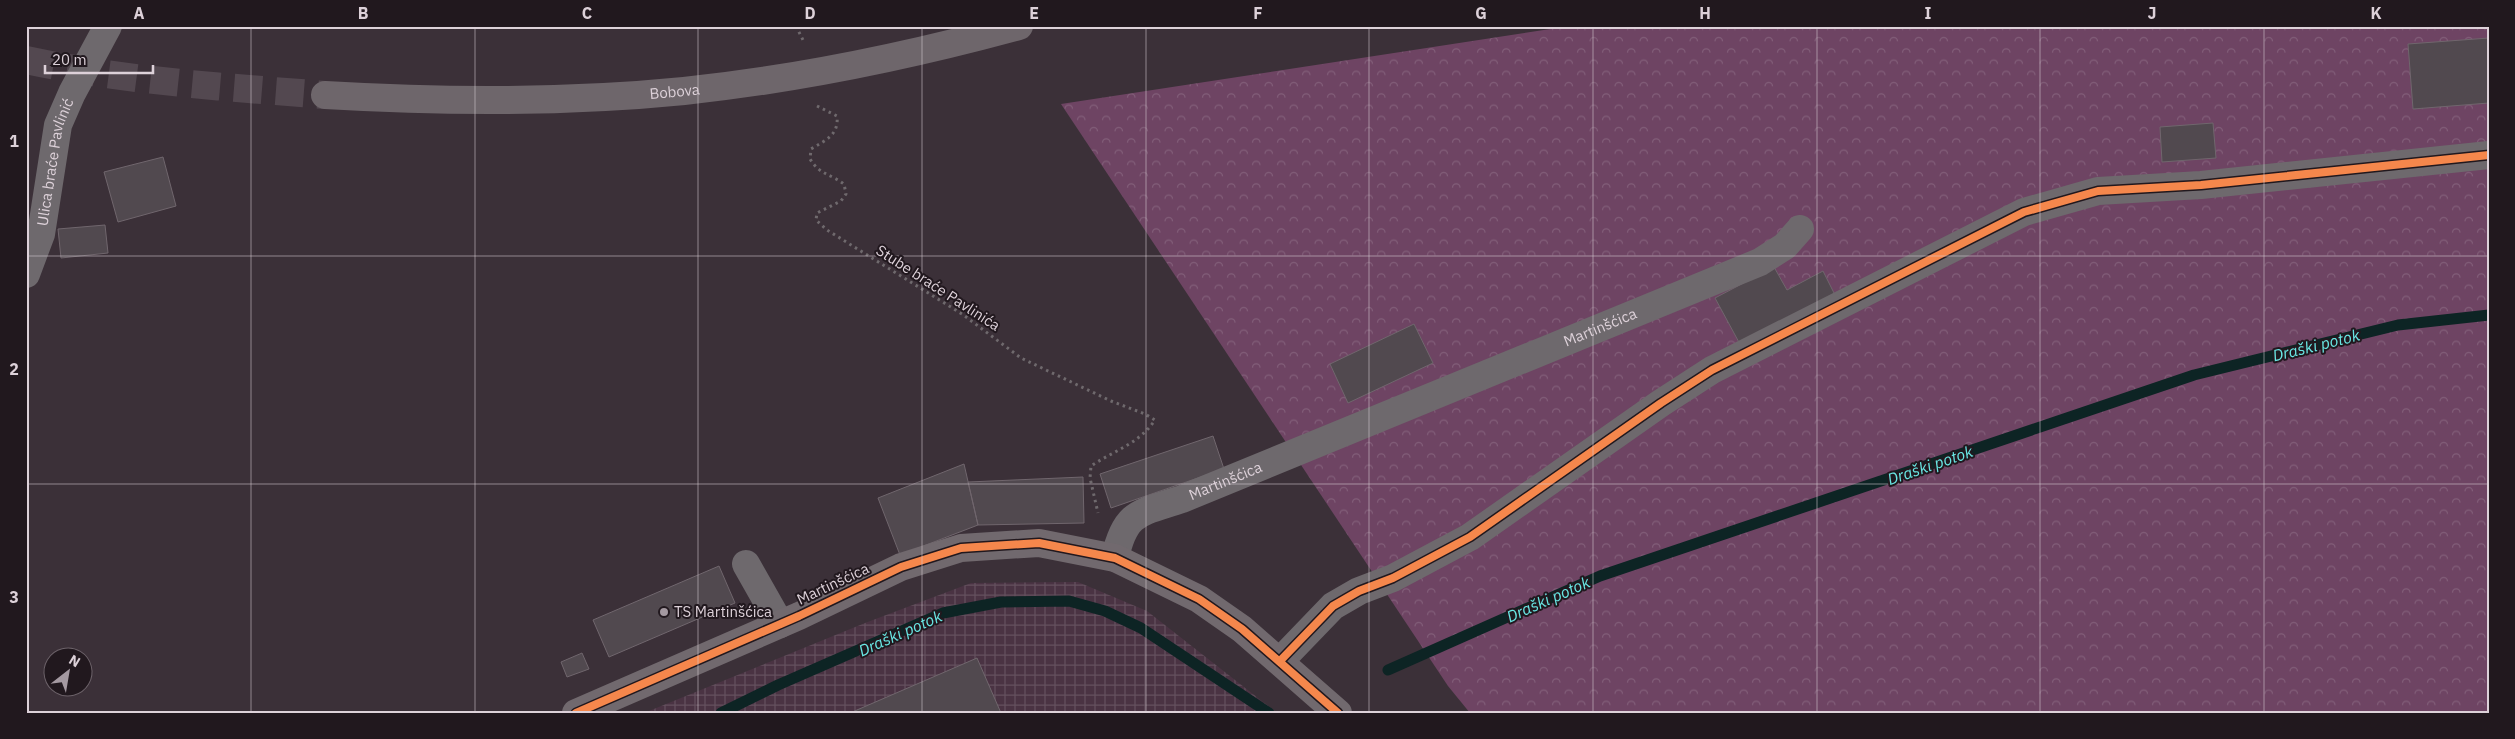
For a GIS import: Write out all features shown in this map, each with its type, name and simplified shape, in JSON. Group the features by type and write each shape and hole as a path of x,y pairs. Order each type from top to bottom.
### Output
{"highway":[{"name":"Bobova","path":"325,96 505,101 685,91 863,64 1019,26"}],"main road":[{"name":"Martinšćica","path":"576,713 780,624 901,567 962,548 1039,543 1115,558"},
{"path":"1115,558 1199,599 1242,629 1338,713"}],"street":[{"name":"Ulica braće Pavlinić","path":"26,274 41,234 58,125 72,93 108,26"},
{"path":"1280,662 1333,606 1359,591 1393,578 1470,537 1661,403 1712,370 2024,212 2098,191 2201,185 2489,155"},
{"name":"Martinšćica","path":"1115,558 1120,537 1127,523 1139,514 1182,499 1760,262 1785,246 1800,229"},
{"path":"746,564 780,624"}],"path":[{"path":"796,26 805,46"}],"shaded area":[{"path":"1078,582 1147,611 1277,713 644,713 865,623 971,583"}],"green space":[{"path":"1570,26 2489,26 2489,713 1470,713 1448,686 1061,104"}],"building":[{"path":"2489,38 2489,103 2413,109 2408,44"},
{"path":"2213,123 2216,158 2162,162 2160,127"},
{"path":"163,157 176,206 118,222 104,172"},
{"path":"105,225 108,253 61,258 58,229"},
{"path":"1774,267 1787,290 1823,271 1836,297 1741,346 1715,298"},
{"path":"1414,324 1433,363 1348,403 1330,364"},
{"path":"1213,436 1224,469 1111,508 1100,474"},
{"path":"964,464 978,525 900,555 878,498"},
{"path":"1083,477 1084,523 978,525 968,482"},
{"name":"TS Martinšćica","path":"719,566 735,603 609,657 593,620"},
{"path":"582,653 589,669 567,677 561,662"},
{"path":"977,658 1001,713 850,713"}],"waterway":[{"name":"Draški potok","path":"1388,670 1600,576 2194,375 2398,325 2489,315"},
{"name":"Draški potok","path":"721,713 778,685 943,613 1001,602 1069,601 1105,611 1141,628 1269,713"}],"tunnel":[{"path":"26,60 138,78 325,95"}],"cycle path":[{"path":"1280,661 1333,606 1359,591 1393,578 1470,537 1661,403 1712,370 2024,212 2098,191 2201,185 2489,155"},
{"path":"576,713 799,616 901,567 961,548 1039,543 1115,558 1199,599 1242,629 1338,713"}],"place":[{"name":"TS Martinšćica","path":"664,612"}]}
